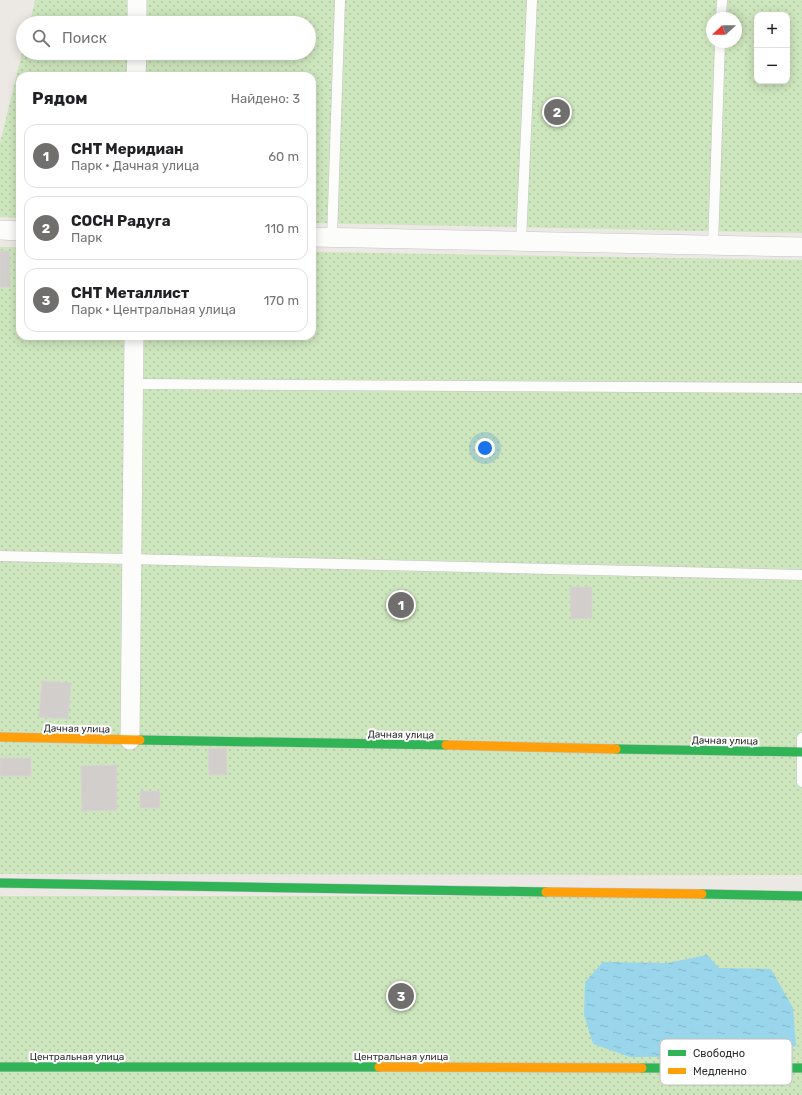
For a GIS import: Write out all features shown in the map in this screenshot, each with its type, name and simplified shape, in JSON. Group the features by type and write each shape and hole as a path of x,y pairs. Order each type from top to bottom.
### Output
{"street":[{"path":"137,0 137,16"},
{"path":"136,72 137,60"},
{"path":"0,230 16,231"},
{"path":"316,237 802,247"},
{"path":"130,740 134,340"},
{"name":"Дачная улица","path":"0,737 802,752"},
{"path":"0,883 802,896"},
{"name":"Центральная улица","path":"0,1067 660,1068"},
{"name":"Центральная улица","path":"792,1068 802,1068"}],"lane":[{"path":"332,237 340,0"},
{"path":"521,241 532,0"},
{"path":"721,12 722,0"},
{"path":"713,245 720,48"},
{"path":"134,384 802,388"},
{"path":"0,556 802,575"},
{"path":"802,738 802,782"}],"green space":[{"path":"35,0 802,0 802,233 316,223 316,72 17,72 20,60 316,60 316,16 32,16"},
{"path":"16,78 16,218 0,217 0,143"},
{"path":"0,247 16,247 16,340 316,340 316,252 802,260 802,875 0,874"},
{"path":"0,896 802,896 802,1095 0,1095"}],"water":[{"path":"707,955 719,968 771,969 793,1008 796,1046 792,1047 792,1039 660,1039 660,1057 630,1057 593,1044 584,1015 585,982 603,962 667,963"}],"building":[{"path":"0,251 9,251 10,287 0,287"},
{"path":"570,587 592,587 592,618 571,619"},
{"path":"42,681 71,683 68,719 39,717"},
{"path":"226,748 227,775 209,775 208,749"},
{"path":"0,758 31,758 31,776 0,776"},
{"path":"117,765 117,810 82,811 81,766"},
{"path":"140,791 160,791 160,808 140,808"}],"traffic: fast":[{"path":"140,740 446,745"},
{"path":"616,749 802,752"},
{"path":"0,883 546,892"},
{"path":"702,894 802,896"},
{"path":"0,1067 379,1067"},
{"path":"642,1068 660,1068"},
{"path":"792,1068 802,1068"}],"traffic: slow":[{"path":"0,737 140,740"},
{"path":"446,745 616,749"},
{"path":"546,892 702,894"},
{"path":"379,1067 642,1068"}],"place":[{"name":"СОСН Радуга","path":"557,112"},
{"name":"СНТ Меридиан","path":"401,605"},
{"name":"СНТ Металлист","path":"401,996"}]}
